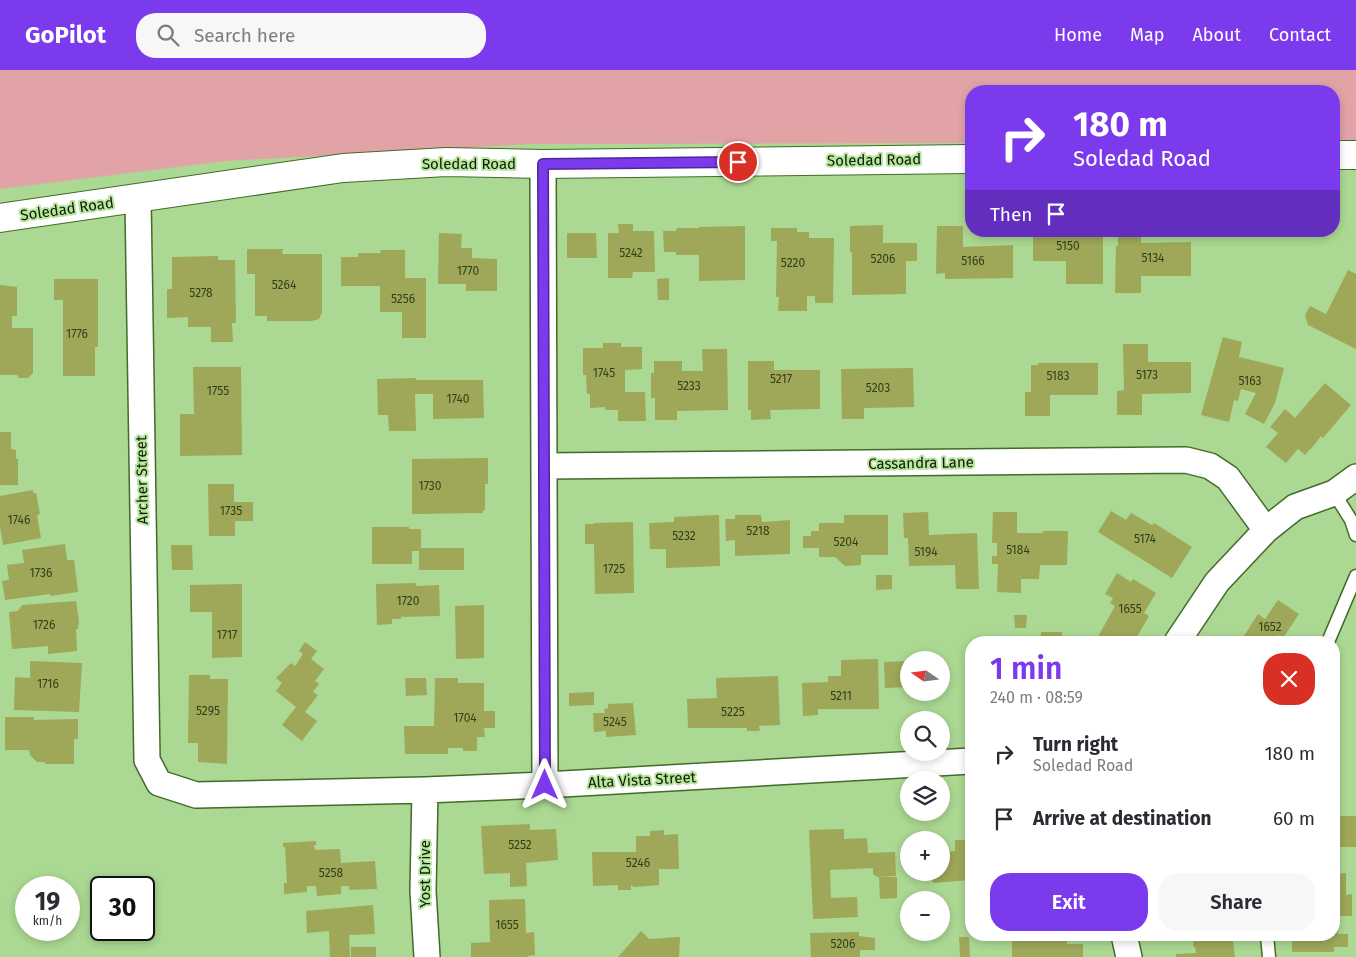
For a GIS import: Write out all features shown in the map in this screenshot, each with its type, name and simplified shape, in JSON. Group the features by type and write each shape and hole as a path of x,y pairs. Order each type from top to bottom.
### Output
{"street":[{"path":"1340,155 1356,155"},
{"name":"Soledad Road","path":"0,218 343,168 446,162 543,164 965,159"},
{"path":"543,164 545,785"},
{"name":"Archer Street","path":"138,199 147,760"},
{"name":"Cassandra Lane","path":"544,466 1186,460 1210,466 1228,478 1266,530"},
{"path":"1181,636 1217,582 1266,530 1295,507 1334,492 1356,477"},
{"name":"Alta Vista Street","path":"147,760 159,783 196,795 425,790 545,785 965,761"},
{"name":"Yost Drive","path":"425,790 423,891 427,957"},
{"path":"1125,941 1129,957"}],"lane":[{"path":"1334,492 1351,520 1356,535"},
{"path":"1331,636 1356,576"},
{"path":"1268,941 1269,957"}],"shaded area":[{"path":"0,70 1356,70 1356,142 1340,142 1340,85 965,85 965,143 531,144 225,161 0,189"}],"building":[{"path":"618,224 633,224 633,231 654,231 655,272 633,272 632,278 608,278 608,233 619,233"},
{"path":"883,225 883,243 917,243 917,261 906,261 906,294 852,295 850,226"},
{"path":"745,226 745,280 699,281 699,255 676,255 676,252 664,252 663,231 676,231 677,228"},
{"path":"937,226 963,226 963,247 1013,245 1013,278 945,279 945,273 936,274"},
{"path":"771,228 797,228 797,232 809,232 809,238 834,238 833,303 815,303 815,296 807,296 807,311 778,311 779,297 776,297 777,241 771,241"},
{"path":"439,233 462,234 461,248 472,248 472,258 497,259 497,291 466,291 466,284 438,284"},
{"path":"567,233 596,233 597,258 567,258"},
{"path":"1033,237 1103,237 1103,284 1066,284 1066,261 1033,261"},
{"path":"1118,237 1141,237 1141,243 1191,242 1191,276 1141,276 1141,293 1115,293 1116,246 1118,246"},
{"path":"247,249 283,249 282,254 322,254 322,312 319,319 312,321 267,321 267,316 255,316 255,274 247,274"},
{"path":"380,250 405,250 405,278 426,278 426,338 402,338 402,312 380,312 380,286 341,286 341,257 358,257 358,253 381,253"},
{"path":"218,256 218,260 235,260 236,323 232,323 233,342 211,342 211,327 188,327 188,317 167,318 167,289 172,289 172,257"},
{"path":"1348,270 1356,274 1356,349 1308,325 1305,315 1310,306 1326,314"},
{"path":"669,278 669,300 658,300 657,279"},
{"path":"54,279 98,279 98,347 95,347 95,376 63,376 63,300 54,300"},
{"path":"0,285 17,287 17,316 12,316 12,328 33,328 33,373 28,378 19,378 17,375 0,375"},
{"path":"1223,337 1242,342 1239,357 1284,368 1275,403 1264,424 1245,414 1256,393 1241,389 1238,401 1234,400 1229,422 1201,415"},
{"path":"603,343 621,343 621,347 642,347 642,369 625,370 625,392 645,392 646,421 618,421 618,410 605,410 605,407 590,408 590,394 587,394 586,375 583,375 583,348 603,348"},
{"path":"1123,344 1148,344 1148,362 1191,362 1191,393 1142,394 1142,415 1117,415 1117,391 1124,390"},
{"path":"702,349 727,349 728,410 677,411 677,420 655,420 655,398 651,398 651,373 654,373 654,361 682,361 682,371 703,371"},
{"path":"748,361 774,361 774,370 820,370 820,409 770,410 771,419 751,420 751,410 748,410"},
{"path":"1038,363 1098,363 1098,395 1050,395 1050,416 1025,416 1025,392 1031,392 1031,365 1038,365"},
{"path":"193,367 241,367 242,455 180,456 180,414 194,414"},
{"path":"913,368 914,407 864,408 864,419 842,419 841,369"},
{"path":"416,378 416,380 483,380 484,418 433,419 433,394 415,394 416,431 389,431 388,415 378,415 377,379"},
{"path":"1325,383 1351,405 1323,438 1321,436 1305,455 1298,449 1286,463 1266,447 1278,433 1270,427 1285,409 1295,418"},
{"path":"0,432 11,432 11,449 16,450 16,459 18,459 18,485 0,485"},
{"path":"488,458 488,484 485,484 485,510 483,510 483,513 412,514 412,459"},
{"path":"208,484 234,484 234,502 253,502 253,521 235,521 235,536 209,536"},
{"path":"33,490 33,493 36,493 40,514 37,515 41,538 3,545 0,526 0,496"},
{"path":"1111,511 1126,520 1131,513 1152,525 1154,523 1192,547 1172,578 1098,532"},
{"path":"928,512 929,535 977,533 979,589 956,589 955,565 909,566 908,538 904,538 903,513"},
{"path":"993,512 1017,512 1017,533 1068,531 1067,565 1040,565 1039,579 1021,579 1021,593 997,592 998,564 992,564 992,556 997,556 997,543 992,543"},
{"path":"719,515 720,566 666,568 666,549 650,549 649,523 674,522 674,517"},
{"path":"735,515 761,515 762,522 790,520 790,554 735,556 735,540 726,541 725,519 735,519"},
{"path":"844,515 888,515 888,555 861,555 861,565 845,566 835,557 819,557 819,548 803,548 803,536 811,536 811,531 819,531 819,523 844,523"},
{"path":"633,522 634,593 595,594 594,544 585,544 585,524"},
{"path":"372,527 409,527 409,529 421,529 421,548 464,548 464,570 419,570 419,551 412,551 412,564 372,564"},
{"path":"65,544 67,560 74,560 78,592 5,600 2,581 9,580 7,565 24,563 22,550"},
{"path":"171,545 192,545 193,570 172,570"},
{"path":"1117,573 1131,582 1133,579 1156,593 1144,613 1149,616 1137,636 1098,636 1115,606 1110,603 1113,598 1105,594"},
{"path":"876,575 892,575 892,589 876,590"},
{"path":"416,583 416,586 439,585 440,616 401,617 401,619 392,619 392,624 377,625 376,584"},
{"path":"242,584 242,657 212,658 212,612 190,612 190,585"},
{"path":"1278,600 1299,614 1284,636 1244,636 1258,614 1265,619"},
{"path":"76,601 79,621 78,629 76,629 77,651 48,654 48,646 12,649 9,612 18,611 22,605"},
{"path":"484,605 484,658 456,659 455,606"},
{"path":"1014,615 1027,615 1026,628 1015,628"},
{"path":"1041,632 1062,632 1062,636 1041,636"},
{"path":"305,642 317,651 311,659 324,669 315,681 319,684 313,692 318,695 305,712 317,721 302,741 282,725 296,707 276,691 282,683 276,678 291,663 295,666 303,654 299,651"},
{"path":"878,659 879,709 818,709 818,715 803,716 802,683 828,682 828,676 841,676 841,660"},
{"path":"30,661 82,663 79,712 14,710 15,677 30,678"},
{"path":"900,661 900,687 885,688 884,662"},
{"path":"189,675 210,675 210,679 228,679 227,764 198,762 198,743 188,743"},
{"path":"778,676 780,725 759,726 760,731 747,731 747,728 688,728 687,699 717,698 716,678"},
{"path":"405,678 426,678 427,695 406,696"},
{"path":"435,678 458,678 458,683 484,683 484,711 495,711 495,728 484,728 485,737 477,737 477,751 463,751 463,748 448,748 448,754 405,754 404,726 434,726"},
{"path":"594,692 594,705 569,706 569,693"},
{"path":"633,703 636,735 606,737 606,731 594,732 593,713 605,713 604,709 608,708 608,704"},
{"path":"5,717 34,717 34,720 78,719 78,739 74,739 74,764 45,764 45,762 37,762 30,755 29,750 5,750"},
{"path":"1340,816 1356,816 1356,847 1340,847"},
{"path":"530,824 530,830 556,829 558,860 526,863 527,886 510,887 510,873 484,874 481,826"},
{"path":"844,829 844,839 867,838 868,853 895,852 896,876 877,877 873,874 873,868 830,870 831,898 857,897 858,917 813,919 809,830"},
{"path":"664,830 664,835 678,834 679,869 659,869 659,885 634,887 631,885 631,890 618,890 618,885 593,886 592,852 636,852 636,836 650,836 650,831"},
{"path":"955,840 965,840 965,880 933,883 933,881 950,881 950,851 955,851"},
{"path":"316,841 316,845 314,845 315,850 340,849 341,863 375,861 377,889 349,890 349,886 341,886 341,894 317,896 316,886 307,886 307,892 284,894 284,883 287,883 285,847 283,847 283,843"},
{"path":"1346,873 1346,895 1352,894 1352,916 1340,916 1340,874"},
{"path":"879,877 897,877 897,898 880,899"},
{"path":"525,899 526,933 534,932 535,955 528,957 471,957 471,943 490,942 489,900"},
{"path":"373,905 375,934 349,935 350,957 330,957 329,931 307,933 306,911"},
{"path":"641,931 649,939 680,937 679,957 618,957"},
{"path":"859,932 859,936 875,938 875,950 860,950 860,957 811,957 810,933"},
{"path":"1340,934 1348,934 1348,947 1334,947 1334,952 1292,952 1292,941 1340,941"},
{"path":"959,937 965,937 965,941 969,941 970,957 960,957"},
{"path":"1012,941 1067,941 1067,944 1083,944 1083,957 1012,957"},
{"path":"1194,941 1233,941 1235,957 1176,957 1176,954 1196,953 1195,947 1193,947"},
{"path":"351,947 376,947 376,957 351,957"}],"route":[{"path":"545,785 543,164 738,162"}]}
